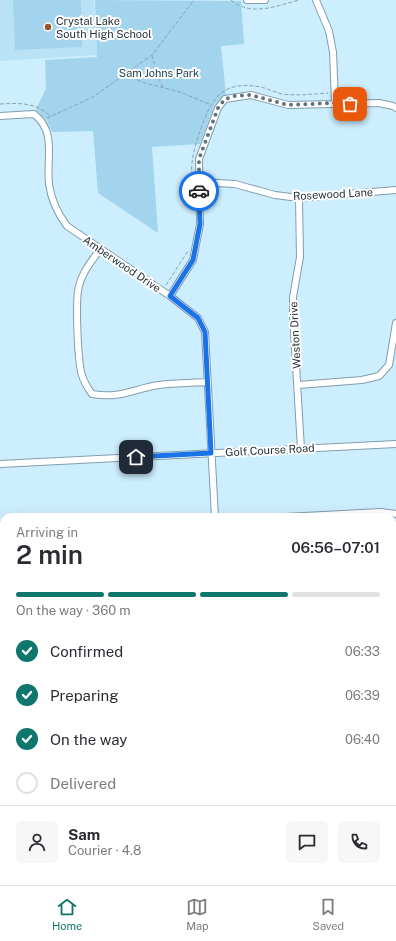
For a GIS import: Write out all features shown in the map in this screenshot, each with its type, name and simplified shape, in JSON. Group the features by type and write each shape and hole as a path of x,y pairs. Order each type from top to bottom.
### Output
{"street":[{"path":"247,0 265,0"},
{"path":"316,0 329,31 333,52 334,103"},
{"path":"170,296 193,260 200,224 199,159 204,142 218,108 225,99 235,96 251,95 288,105 379,103 396,108"},
{"path":"0,116 34,114 41,119"},
{"name":"Amberwood Drive","path":"41,119 47,130 51,196 60,217 67,226 162,290 198,318 205,332 215,513"},
{"name":"Rosewood Lane","path":"199,182 235,184 275,195 298,198 396,190"},
{"name":"Weston Drive","path":"298,198 300,257 293,297 301,449"},
{"path":"100,249 83,274 78,288 77,301 80,367 85,384 92,394 108,397 123,395 160,385 207,382"},
{"path":"298,384 362,380 379,376 388,365 396,323"},
{"name":"Golf Course Road","path":"0,464 396,444"},
{"path":"362,513 388,513"}],"path":[{"path":"41,119 52,118 93,97 152,55 194,0"},
{"path":"152,55 157,74 164,89"},
{"path":"125,74 145,83 180,92 210,105"},
{"path":"193,188 191,168 193,149 210,105 220,93 233,87 261,87 281,94 302,95 334,93"},
{"path":"0,104 15,103 33,106 43,109 52,118"},
{"path":"162,290 189,248"},
{"path":"339,885 369,885"}],"shaded area":[{"name":"Crystal Lake South High School","path":"0,0 94,0 97,55 0,61"}],"green space":[{"path":"13,0 81,0 82,47 15,50"},
{"name":"Sam Johns Park","path":"95,0 241,1 244,44 221,46 226,94 215,104 200,144 152,147 158,233 98,193 93,131 52,132 47,121 36,109 46,89 45,60 97,57"}],"way so far":[{"path":"199,191 199,159 204,142 218,108 225,99 235,96 251,95 288,105 334,103 350,104"}],"place":[{"name":"Crystal Lake South High School","path":"48,27"}],"route":[{"path":"136,457 211,453 205,332 198,318 170,296 193,260 198,241 200,224 199,191"}]}
